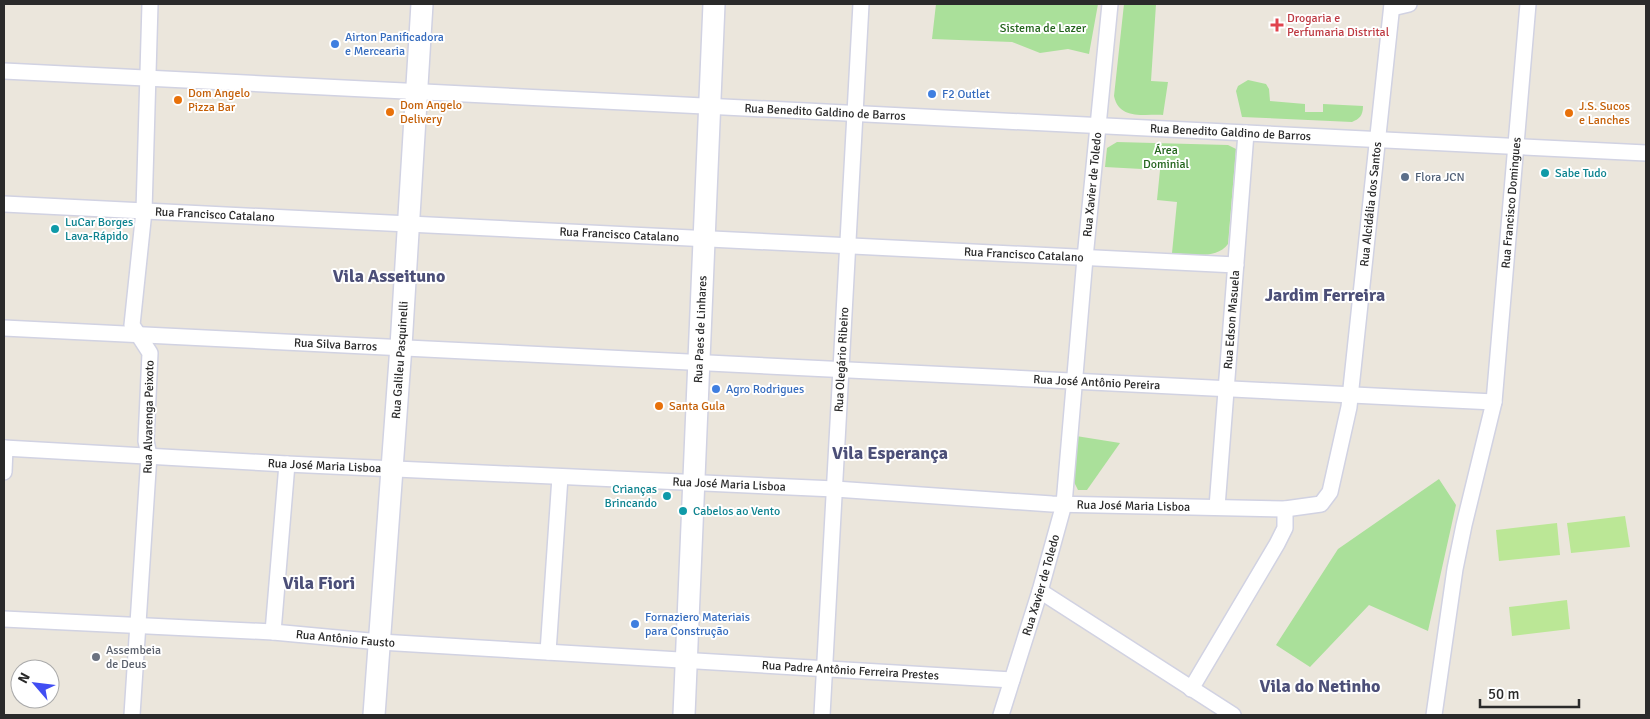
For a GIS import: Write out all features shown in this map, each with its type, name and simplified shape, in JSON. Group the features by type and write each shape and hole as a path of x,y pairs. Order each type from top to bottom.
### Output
{"street":[{"name":"Rua Alvarenga Peixoto","path":"132,715 149,455 146,441 150,353 132,325 144,211 146,78 150,4"},
{"name":"Rua Galileu Pasquinelli","path":"374,715 401,346 407,223 422,4"},
{"name":"Rua Paes de Linhares","path":"684,715 688,660 714,4"},
{"name":"Rua Olegário Ribeiro","path":"822,715 861,4"},
{"name":"Rua Xavier de Toledo","path":"1001,715 1040,591 1064,504 1085,258 1110,4"},
{"path":"1392,6 1410,4"},
{"name":"Rua Francisco Domingues","path":"1434,715 1464,525 1494,402 1528,4"},
{"name":"Rua Alcidália dos Santos","path":"1330,492 1350,394 1392,6"},
{"name":"Rua Benedito Galdino de Barros","path":"4,71 1646,153"},
{"name":"Rua Edson Masuela","path":"1217,507 1246,133"},
{"name":"Rua Francisco Catalano","path":"4,204 1236,265"},
{"name":"Rua Silva Barros","path":"4,328 140,336 401,346 699,361"},
{"name":"Rua José Antônio Pereira","path":"699,361 1494,402"},
{"path":"4,448 4,472"},
{"name":"Rua José Maria Lisboa","path":"4,448 287,464 834,490 1064,504 1285,509 1320,504 1330,492"},
{"path":"272,632 287,464"},
{"path":"548,652 560,477"},
{"path":"1191,689 1277,544 1285,528 1285,509"},
{"path":"1040,591 1233,715"},
{"name":"Rua Antônio Fausto","path":"4,619 272,632 380,642 688,660"},
{"name":"Rua Padre Antônio Ferreira Prestes","path":"688,660 1012,680"}],"green space":[{"name":"Sistema de Lazer","path":"936,4 1098,4 1089,54 1068,49 1040,53 1012,42 932,39"},
{"path":"1124,4 1156,4 1151,81 1168,82 1163,115 1140,115 1126,112 1117,104 1114,96"},
{"path":"1248,80 1266,84 1269,89 1270,101 1305,104 1305,112 1323,112 1323,104 1363,106 1362,112 1359,118 1352,122 1242,117 1236,91 1238,86"},
{"name":"Área Dominial","path":"1117,142 1228,145 1236,149 1228,244 1223,249 1210,254 1172,253 1177,202 1157,200 1160,170 1105,167 1107,148"},
{"path":"1076,436 1120,443 1087,490 1078,490 1073,480"},
{"path":"1439,479 1456,505 1428,631 1369,605 1310,667 1276,645 1338,549"},
{"path":"1625,516 1630,547 1571,553 1567,523"},
{"path":"1557,523 1560,555 1499,561 1496,530"},
{"path":"1567,600 1570,629 1512,636 1509,607"}],"place":[{"name":"Drogaria e Perfumaria Distrital","path":"1277,25"},
{"name":"Airton Panificadora e Mercearia","path":"335,44"},
{"name":"F2 Outlet","path":"932,94"},
{"name":"Dom Angelo Pizza Bar","path":"178,100"},
{"name":"Dom Angelo Delivery","path":"390,112"},
{"name":"J.S. Sucos e Lanches","path":"1569,113"},
{"name":"Sabe Tudo","path":"1545,173"},
{"name":"Flora JCN","path":"1405,177"},
{"name":"LuCar Borges Lava-Rápido","path":"55,229"},
{"name":"Agro Rodrigues","path":"716,389"},
{"name":"Santa Gula","path":"659,406"},
{"name":"Crianças Brincando","path":"667,496"},
{"name":"Cabelos ao Vento","path":"683,511"},
{"name":"Fornaziero Materiais para Construção","path":"635,624"},
{"name":"Assembeia de Deus","path":"96,657"}],"district":[{"name":"Vila Asseituno","path":"389,276"},
{"name":"Jardim Ferreira","path":"1325,295"},
{"name":"Vila Esperança","path":"890,453"},
{"name":"Vila Fiori","path":"319,583"},
{"name":"Vila do Netinho","path":"1320,686"}]}
